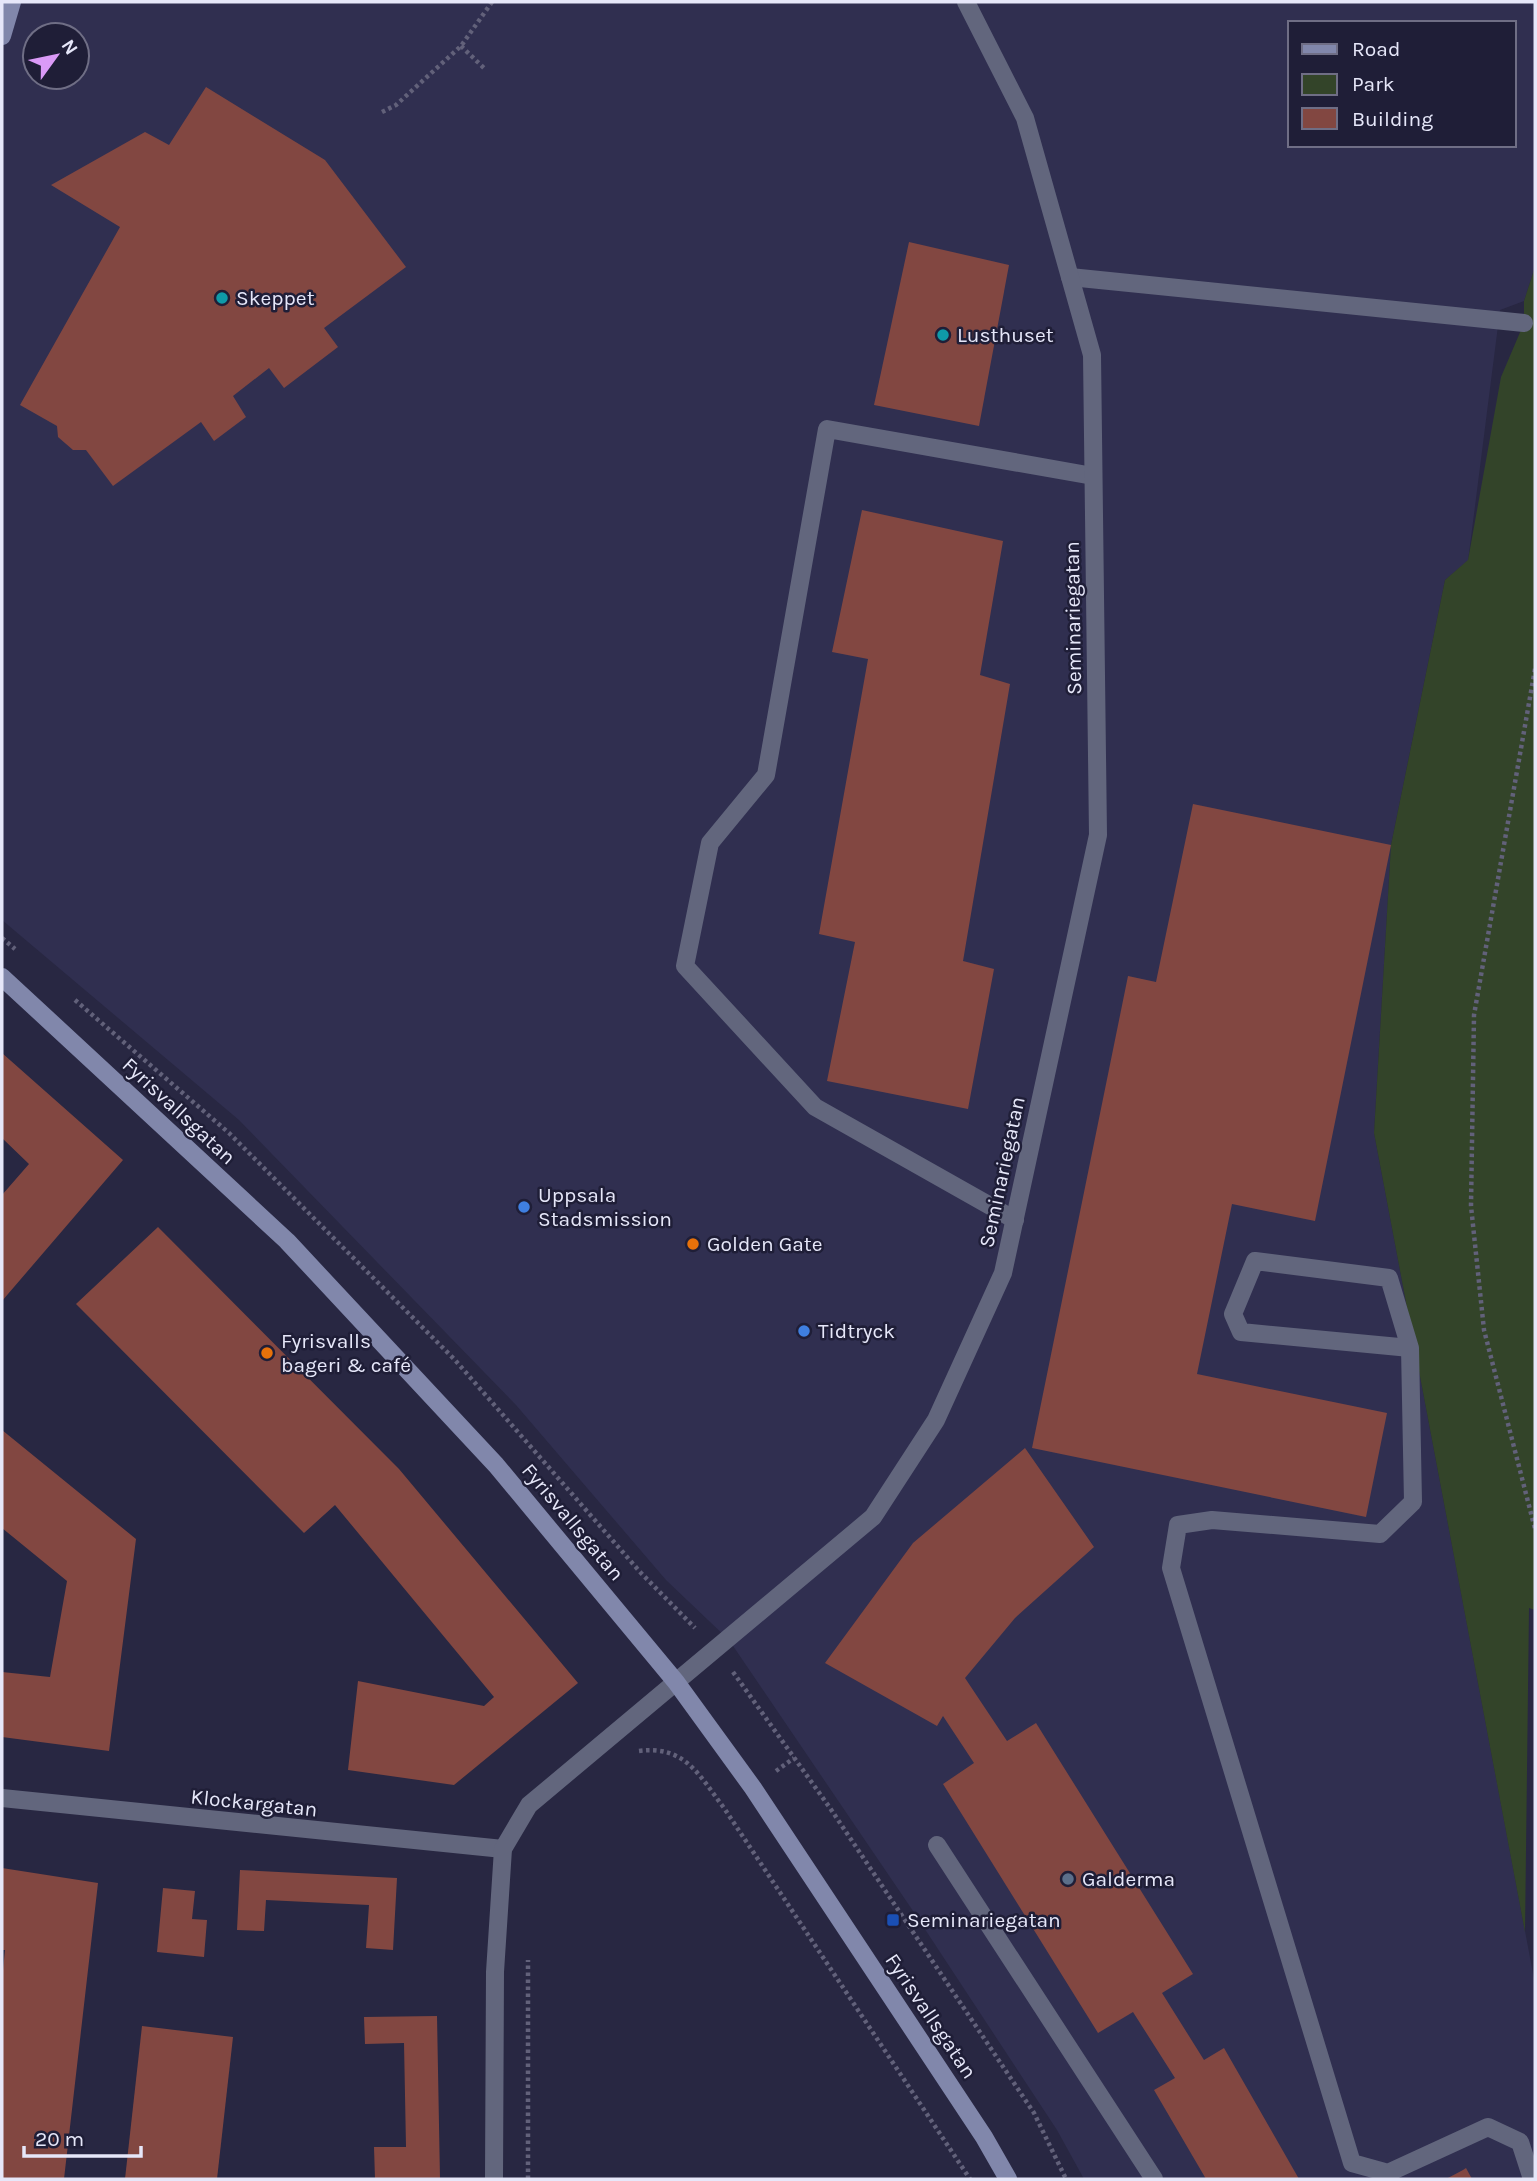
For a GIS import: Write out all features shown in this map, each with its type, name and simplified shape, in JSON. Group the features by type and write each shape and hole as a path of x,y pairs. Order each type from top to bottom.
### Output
{"street":[{"path":"2,36 12,2"},
{"name":"Seminariegatan","path":"494,2179 495,1972 503,1849 529,1805 873,1517 936,1420 1003,1273 1015,1220 1098,835 1092,355 1025,118 966,2"},
{"path":"1070,277 1524,323"},
{"path":"1015,1220 815,1107 685,966 710,843 766,775 827,429 1093,476"},
{"name":"Fyrisvallsgatan","path":"2,977 286,1241 496,1465 676,1682 753,1788 984,2137 1008,2179"},
{"path":"1410,1348 1241,1332 1233,1314 1255,1261 1389,1278 1410,1348 1413,1502 1380,1534 1212,1520 1178,1525 1171,1568 1352,2163 1388,2173 1488,2127 1520,2141 1532,2179"},
{"name":"Klockargatan","path":"2,1798 503,1849"},
{"path":"937,1845 1154,2179"}],"path":[{"path":"382,112 396,105 461,46 492,2"},
{"path":"461,46 486,70"},
{"path":"1535,669 1474,1015 1471,1206 1484,1330 1535,1530"},
{"path":"637,1752 658,1749 676,1754 692,1766 739,1830 970,2179"},
{"path":"528,1951 528,2179"}],"shaded area":[{"path":"2,2 1535,2 1535,267 1524,301 1500,310 1468,561 1445,580 1391,845 1374,1133 1535,1984 1535,2179 1084,2179 1057,2130 911,1908 729,1640 666,1580 516,1405 239,1120 2,920"}],"green space":[{"path":"1535,267 1535,1610 1529,1608 1525,1932 1374,1133 1391,845 1445,580 1468,560 1501,377 1524,323 1524,301"}],"building":[{"name":"Skeppet","path":"206,87 325,160 406,267 324,328 338,347 284,388 269,368 233,396 246,417 214,441 201,422 113,486 86,450 73,450 58,437 57,426 20,405 120,227 51,185 145,132 169,145"},
{"name":"Lusthuset","path":"909,242 1009,265 979,426 874,405"},
{"path":"862,510 1003,541 980,675 1010,684 963,961 994,969 968,1109 827,1081 855,942 819,934 868,659 832,652"},
{"path":"1193,804 1391,845 1315,1221 1232,1204 1197,1374 1387,1413 1366,1517 1032,1448 1128,976 1156,982"},
{"path":"2,1053 123,1160 2,1301 2,1195 29,1164 2,1138"},
{"path":"158,1227 399,1469 578,1683 454,1785 348,1770 358,1681 484,1706 494,1697 335,1505 304,1533 76,1304"},
{"path":"2,1430 136,1539 109,1751 2,1737 2,1672 50,1677 67,1581 2,1528"},
{"name":"Galderma","path":"1025,1448 1094,1547 1015,1618 965,1678 1007,1741 1036,1723 1193,1974 1162,1993 1204,2060 1224,2048 1299,2179 1206,2179 1154,2090 1175,2078 1133,2012 1098,2033 943,1784 974,1763 943,1716 937,1726 825,1663 913,1543"},
{"path":"2,1868 98,1883 64,2179 2,2179 2,1980 5,1950 2,1950"},
{"path":"240,1870 397,1878 393,1950 366,1948 369,1905 266,1900 264,1931 237,1930"},
{"path":"163,1888 195,1891 192,1919 207,1920 204,1957 157,1952"},
{"path":"437,2016 440,2179 375,2179 374,2147 406,2147 404,2043 365,2044 364,2017"},
{"path":"142,2026 233,2037 217,2179 125,2179"},
{"path":"1466,2168 1472,2179 1446,2179 1463,2170"}],"place":[{"name":"Skeppet","path":"222,298"},
{"name":"Lusthuset","path":"943,335"},
{"name":"Uppsala Stadsmission","path":"524,1207"},
{"name":"Golden Gate","path":"693,1244"},
{"name":"Tidtryck","path":"804,1331"},
{"name":"Fyrisvalls bageri & café","path":"267,1353"},
{"name":"Galderma","path":"1068,1879"},
{"name":"Seminariegatan","path":"893,1920"}]}
